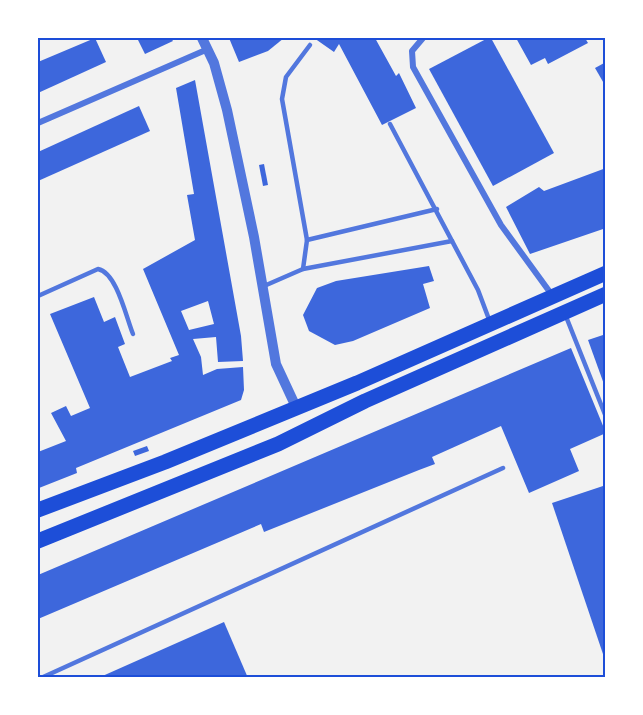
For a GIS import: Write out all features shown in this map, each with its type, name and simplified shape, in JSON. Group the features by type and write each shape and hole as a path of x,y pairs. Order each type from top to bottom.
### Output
{"main road":[{"path":"38,510 165,462 491,325 552,295 606,273"},
{"path":"38,541 278,444 498,340 606,294"},
{"path":"552,295 564,311"},
{"path":"491,325 498,340"},
{"path":"296,407 307,429"}],"street":[{"path":"202,38 223,92 264,286 278,371 296,407"},
{"path":"423,38 412,51 413,67 501,225 552,295"},
{"path":"38,123 207,49"}],"lane":[{"path":"303,269 307,240 282,99 286,77 310,45"},
{"path":"390,124 478,290 491,325"},
{"path":"307,240 437,209"},
{"path":"264,286 303,269 452,241"},
{"path":"38,296 98,269 104,271 112,279 133,334"},
{"path":"564,311 606,417"},
{"path":"41,678 503,468"}],"building":[{"path":"95,38 106,62 38,93 38,62"},
{"path":"137,38 171,38 173,41 145,54"},
{"path":"229,38 284,38 268,51 239,62"},
{"path":"314,38 375,38 396,76 399,73 416,108 382,125 339,44 334,52"},
{"path":"491,38 554,153 493,186 429,69"},
{"path":"516,38 585,38 588,43 548,64 545,58 531,65"},
{"path":"606,62 606,87 595,68"},
{"path":"195,80 241,336 243,361 218,362 216,337 193,339 201,357 203,375 217,369 243,367 244,390 241,400 76,468 77,473 39,488 38,452 66,441 51,413 66,406 71,416 90,408 50,314 94,297 104,322 115,317 125,344 118,347 130,377 172,361 170,358 179,355 143,269 195,240 187,195 194,194 176,88","holes":["208,301 214,324 189,330 181,311"]},
{"path":"139,106 150,131 38,181 38,152"},
{"path":"264,164 268,185 263,186 259,165"},
{"path":"606,168 606,228 530,254 506,207 539,187 544,191"},
{"path":"429,266 434,281 423,284 430,308 353,341 335,345 309,331 303,315 317,288 336,281"},
{"path":"606,334 606,387 605,387 588,340"},
{"path":"571,348 606,433 570,449 579,471 529,493 501,426 432,457 435,464 264,532 261,524 38,619 38,575"},
{"path":"147,446 149,451 135,456 133,451"},
{"path":"606,485 606,660 605,660 552,503"},
{"path":"224,622 248,678 98,678"}]}
